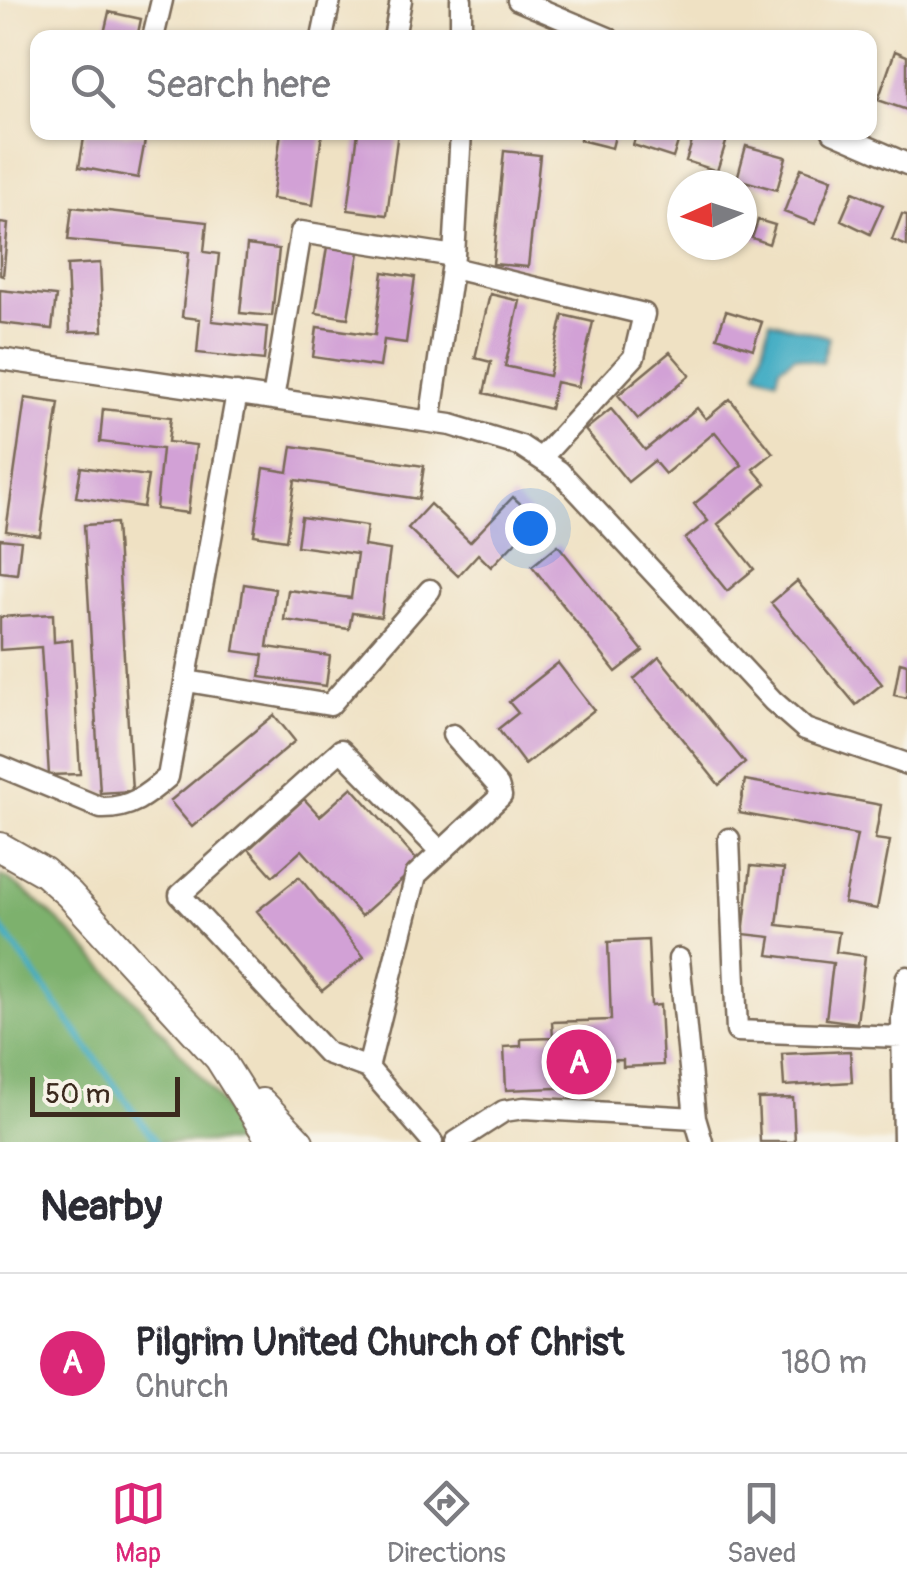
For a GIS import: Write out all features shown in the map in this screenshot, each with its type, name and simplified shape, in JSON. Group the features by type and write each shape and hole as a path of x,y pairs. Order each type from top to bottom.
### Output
{"main road":[{"path":"0,848 33,864 69,894 299,1142"},
{"path":"219,1058 263,1134"}],"street":[{"path":"155,30 162,0"},
{"path":"324,30 330,0"},
{"path":"395,30 401,0"},
{"path":"461,0 461,30"},
{"path":"518,0 589,30"},
{"path":"430,422 453,262 461,140"},
{"path":"852,140 907,164"},
{"path":"273,399 300,232 453,262 644,314 634,357 542,458"},
{"path":"0,358 430,422 499,436 542,458 588,498 793,720 841,745 905,756"},
{"path":"0,766 85,804 117,809 141,800 168,777 237,393"},
{"path":"187,682 330,705 430,590"},
{"path":"368,1068 416,875 501,796 498,786 453,735"},
{"path":"432,1142 368,1068 327,1052 180,895 340,750 440,852"},
{"path":"729,839 737,1031 902,1037"},
{"path":"679,959 694,1118 702,1142"},
{"path":"904,1142 902,1037 907,978"},
{"path":"456,1142 504,1111 524,1108 694,1118"}],"green space":[{"path":"0,876 48,911 155,1023 227,1113 236,1142 0,1142"}],"water":[{"path":"770,321 829,337 822,363 795,356 780,367 777,379 757,373"}],"building":[{"path":"109,12 141,19 139,30 105,30"},
{"path":"895,51 907,56 907,110 878,100"},
{"path":"84,140 145,140 138,178 79,167"},
{"path":"280,140 321,140 313,205 272,199"},
{"path":"357,140 397,140 387,215 348,210"},
{"path":"580,140 614,140 612,148"},
{"path":"635,140 679,140 673,158 633,145"},
{"path":"693,140 727,140 717,170 686,161"},
{"path":"746,146 786,157 777,190 757,184 757,170 739,170"},
{"path":"504,151 540,155 528,267 493,264"},
{"path":"801,168 832,179 815,224 784,212"},
{"path":"853,192 883,205 870,234 841,220"},
{"path":"72,207 207,222 204,252 219,254 212,321 267,327 264,360 197,353 200,319 182,317 189,252 68,240"},
{"path":"902,214 907,215 907,246 892,240"},
{"path":"758,220 775,225 769,244 757,240"},
{"path":"0,223 8,224 3,276 0,275"},
{"path":"247,245 279,249 272,316 240,313"},
{"path":"327,247 359,252 348,318 316,313"},
{"path":"100,263 103,331 70,332 67,265"},
{"path":"383,272 415,277 406,343 384,340 380,367 313,357 317,327 375,335"},
{"path":"0,290 56,296 52,329 0,323"},
{"path":"490,294 520,301 505,366 549,376 563,315 593,322 578,387 556,382 550,409 484,393 491,362 475,358"},
{"path":"726,311 762,322 753,349 717,337"},
{"path":"670,352 690,375 638,419 618,395"},
{"path":"25,398 59,403 40,536 6,531"},
{"path":"730,399 773,453 753,469 766,484 718,524 754,569 727,591 685,539 708,521 694,504 742,465 715,432 665,474 654,461 628,482 585,430 611,409 645,450 697,408 706,419"},
{"path":"103,409 171,417 168,442 196,445 188,513 156,509 162,449 100,442"},
{"path":"292,446 424,466 419,499 295,480 286,540 254,535 264,468 288,472"},
{"path":"81,467 148,476 143,507 76,497"},
{"path":"513,497 537,519 491,567 478,554 458,576 408,528 430,504 470,542"},
{"path":"301,517 367,526 364,546 390,550 381,617 352,613 349,629 284,620 288,590 351,598 357,554 297,546"},
{"path":"116,523 132,791 100,793 84,525"},
{"path":"0,539 21,541 17,574 0,572"},
{"path":"558,545 643,651 616,672 532,566"},
{"path":"797,581 882,684 856,705 771,603"},
{"path":"244,584 275,589 267,647 330,656 326,686 260,677 263,655 234,651"},
{"path":"53,614 54,642 72,640 80,774 49,775 41,647 0,650 0,617"},
{"path":"659,657 745,763 719,785 634,679"},
{"path":"900,662 907,664 907,698 894,695"},
{"path":"558,663 594,710 525,765 498,729 518,713 509,702"},
{"path":"274,715 295,741 192,827 170,801"},
{"path":"745,780 881,805 875,839 890,841 877,909 844,903 857,835 739,813"},
{"path":"352,787 420,864 361,916 302,850 273,876 249,849 304,799 320,816"},
{"path":"751,866 784,869 777,925 839,932 836,952 865,956 857,1023 826,1019 833,963 768,955 771,937 743,934"},
{"path":"299,877 364,957 322,991 257,911"},
{"path":"648,940 651,1006 660,1005 663,1065 623,1067 623,1060 588,1061 588,1075 582,1075 582,1087 506,1090 504,1047 521,1046 521,1039 553,1038 552,1022 611,1020 608,942"},
{"path":"850,1051 852,1082 784,1086 782,1054"},
{"path":"793,1098 795,1142 760,1142 758,1099"}],"waterway":[{"path":"0,926 156,1142"}],"place":[{"name":"Pilgrim United Church of Christ","path":"579,1062"}]}
